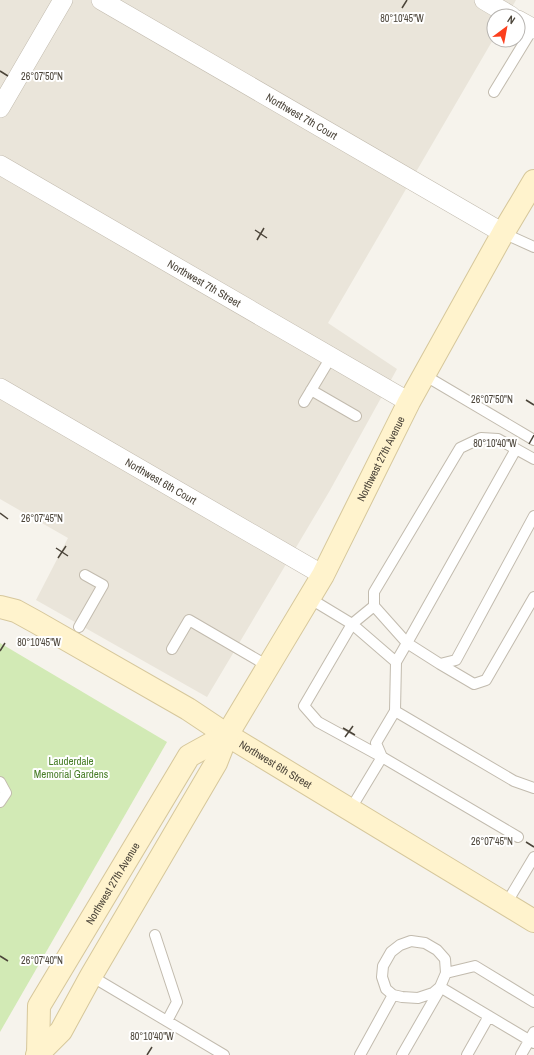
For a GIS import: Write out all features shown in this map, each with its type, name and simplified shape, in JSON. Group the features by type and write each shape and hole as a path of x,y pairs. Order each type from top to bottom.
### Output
{"street":[{"path":"0,108 63,0"},
{"name":"Northwest 7th Court","path":"101,0 503,233"},
{"path":"484,0 498,8"},
{"name":"Northwest 7th Street","path":"0,165 409,402"},
{"name":"Northwest 27th Avenue","path":"37,1055 61,1031 91,976 216,763 227,735 323,575 409,402 503,233 534,181"},
{"name":"Northwest 6th Court","path":"0,388 323,575"},
{"name":"Northwest 6th Street","path":"0,596 8,609 62,637 182,706 227,735 534,921"},
{"name":"Northwest 27th Avenue","path":"37,1055 39,1006 189,756 227,735"}],"lane":[{"path":"494,92 528,26"},
{"path":"503,233 534,247"},
{"path":"304,402 330,357"},
{"path":"424,375 534,440"},
{"path":"310,390 356,416"},
{"path":"534,459 498,439 480,438 460,448 374,592 374,606 407,643 474,684 486,680 534,597"},
{"path":"382,757 376,743 395,711 396,662 516,449"},
{"path":"440,664 456,660 534,516"},
{"path":"79,627 103,585 85,575"},
{"path":"309,598 352,624 396,662"},
{"path":"374,606 352,624 304,706 318,722 382,757 518,837"},
{"path":"172,649 189,620 268,666"},
{"path":"395,711 514,781 534,788"},
{"path":"350,810 382,757"},
{"path":"0,782 6,793 0,802"},
{"path":"506,904 534,857"},
{"path":"155,935 177,1002 168,1021"},
{"path":"402,1055 440,987 446,973 445,959 437,950 425,943 411,941 400,944 392,952 383,966 382,977 386,989 393,996 418,998 432,993 440,987"},
{"path":"446,973 475,966 534,1002"},
{"path":"91,976 224,1055"},
{"path":"440,987 489,1016 532,1038 521,1055"},
{"path":"360,1055 393,996"},
{"path":"467,1055 489,1016"}],"shaded area":[{"path":"0,0 516,0 512,8 486,8 486,48 488,48 328,323 397,369 329,492 207,697 36,600 68,538 0,499"}],"green space":[{"name":"Lauderdale Memorial Gardens","path":"0,643 167,742 0,1032"}]}
